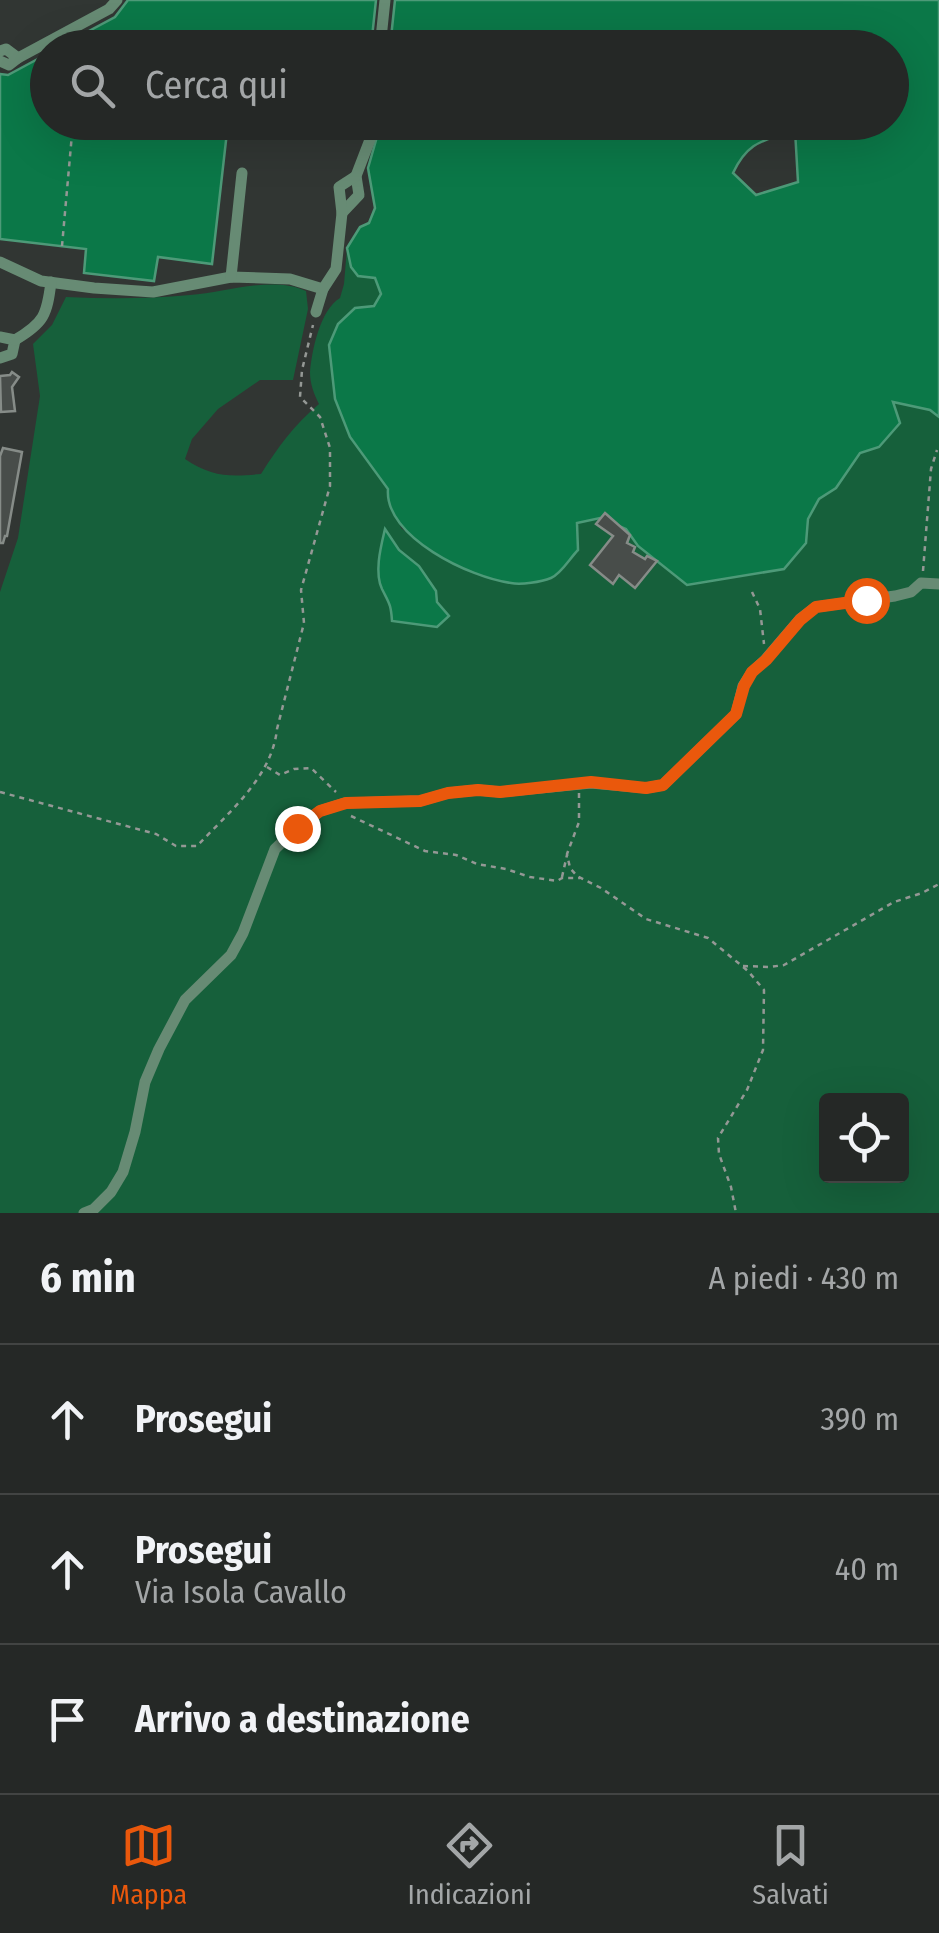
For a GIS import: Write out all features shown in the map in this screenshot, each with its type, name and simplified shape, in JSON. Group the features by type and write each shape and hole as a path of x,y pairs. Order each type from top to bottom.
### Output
{"street":[{"path":"70,30 109,9 117,0"},
{"path":"382,30 385,0"},
{"path":"0,51 6,49 18,58"},
{"path":"0,61 9,66 30,52"},
{"path":"316,312 322,290 336,269 342,213 339,187 356,176 370,140"},
{"path":"231,277 242,173"},
{"path":"0,262 41,281 153,292 231,277 290,278 322,290"},
{"path":"0,358 12,354 15,340 41,322 51,282"},
{"path":"0,337 15,340"},
{"path":"84,1213 111,1192 122,1172 145,1082 159,1049 186,1000 231,954 243,933 274,849 320,811 346,803 420,801 478,790 500,792 591,782 646,788 663,785 736,714 752,672 816,607 895,596 911,592 922,583 939,584"}],"path":[{"path":"62,246 71,140"},
{"path":"0,792 156,834 176,846 198,846 266,766 275,747 304,623 300,590 330,486 330,448 320,417 300,397 302,370 316,312"},
{"path":"922,583 936,450"},
{"path":"752,592 760,609 766,660"},
{"path":"266,766 280,774 311,768 346,803 351,816 425,851 456,855 477,864 557,882 562,878 580,878"},
{"path":"562,878 579,822 578,784"},
{"path":"567,854 570,868 580,878 646,918 708,938 764,990 763,1050 747,1090 718,1138 736,1213"},
{"path":"742,966 784,965 894,902 939,884"}],"shaded area":[{"path":"128,0 376,0 373,30 91,30 115,17"},
{"path":"395,0 939,0 939,417 930,410 893,402 900,423 879,447 860,453 836,488 819,499 808,519 806,543 784,569 687,585 638,546 626,529 600,518 577,523 578,550 555,576 547,579 515,584 453,564 415,539 400,523 390,507 388,489 350,437 335,399 329,345 338,324 355,308 374,306 381,294 375,278 358,276 351,267 347,248 360,227 369,223 375,208 368,168 376,140 765,140 745,154 733,173 756,195 798,182 796,140 909,140 909,30 392,30"},
{"path":"30,63 30,140 226,140 212,264 158,257 154,281 84,273 86,249 0,239 0,74 8,75"},
{"path":"347,248 358,276 375,278 381,294 374,307 355,308 338,324 329,345 350,437 388,489 401,528 431,552 484,576 560,532 602,519 636,537 687,585 784,569 806,543 808,519 819,499 836,488 860,453 879,447 893,402 931,410 939,417 939,1213 0,1213 0,592 18,538 40,396 33,344 52,325 66,297 174,296 264,285 293,286 306,291 308,309 293,380 260,380 218,409 192,439 185,459 221,474 261,474 287,437 319,404 310,376 313,353 322,321 340,298"},
{"path":"385,529 436,591 437,602 449,616 437,627 392,621 379,575"}],"building":[{"path":"12,372 19,377 12,387 15,411 1,412 0,376"},
{"path":"3,448 22,452 7,536 0,543 0,456"},
{"path":"605,513 630,535 627,543 635,547 633,552 657,561 635,588 619,575 613,584 590,565 613,536 596,524"}],"route":[{"path":"297,828 320,811 346,803 420,801 448,793 591,782 646,788 663,785 736,714 752,672 800,620 816,607 866,600"}]}
